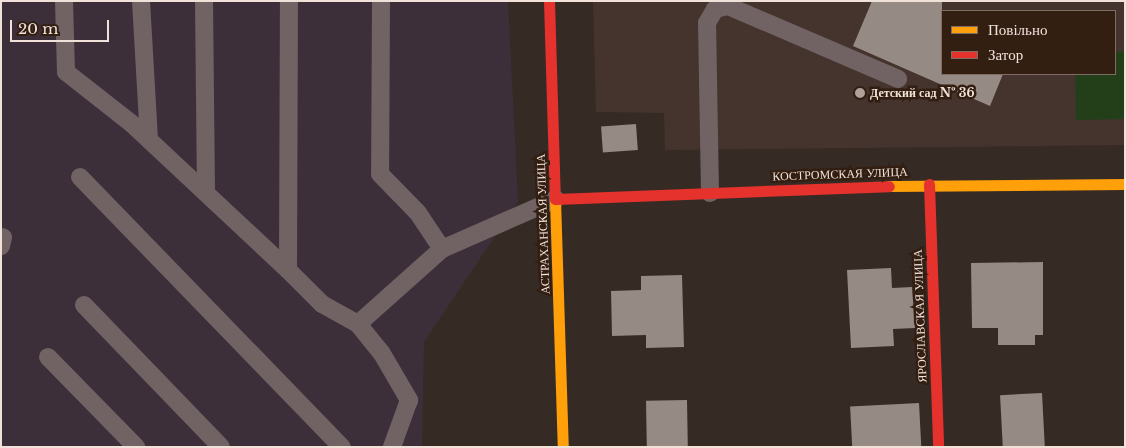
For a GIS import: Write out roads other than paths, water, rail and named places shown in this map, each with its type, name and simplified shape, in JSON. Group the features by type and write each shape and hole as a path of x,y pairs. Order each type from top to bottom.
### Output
{"street":[{"name":"АСТРАХАНСКАЯ УЛИЦА","path":"549,1 563,447"},
{"name":"КОСТРОМСКАЯ УЛИЦА","path":"556,198 930,184 1125,184"},
{"name":"ЯРОСЛАВСКАЯ УЛИЦА","path":"930,184 938,447"}],"lane":[{"path":"64,1 66,72 149,140 322,304 358,324 382,352 409,400 392,447"},
{"path":"141,1 149,140"},
{"path":"204,1 206,193"},
{"path":"288,270 289,1"},
{"path":"380,1 380,174 418,213 442,249"},
{"path":"710,193 707,23 715,9 728,6 898,79"},
{"path":"80,177 342,447"},
{"path":"358,324 442,249 556,198"},
{"path":"84,305 221,447"},
{"path":"48,357 136,447"}],"place":[{"name":"Детский сад № 36","path":"860,93"}]}
